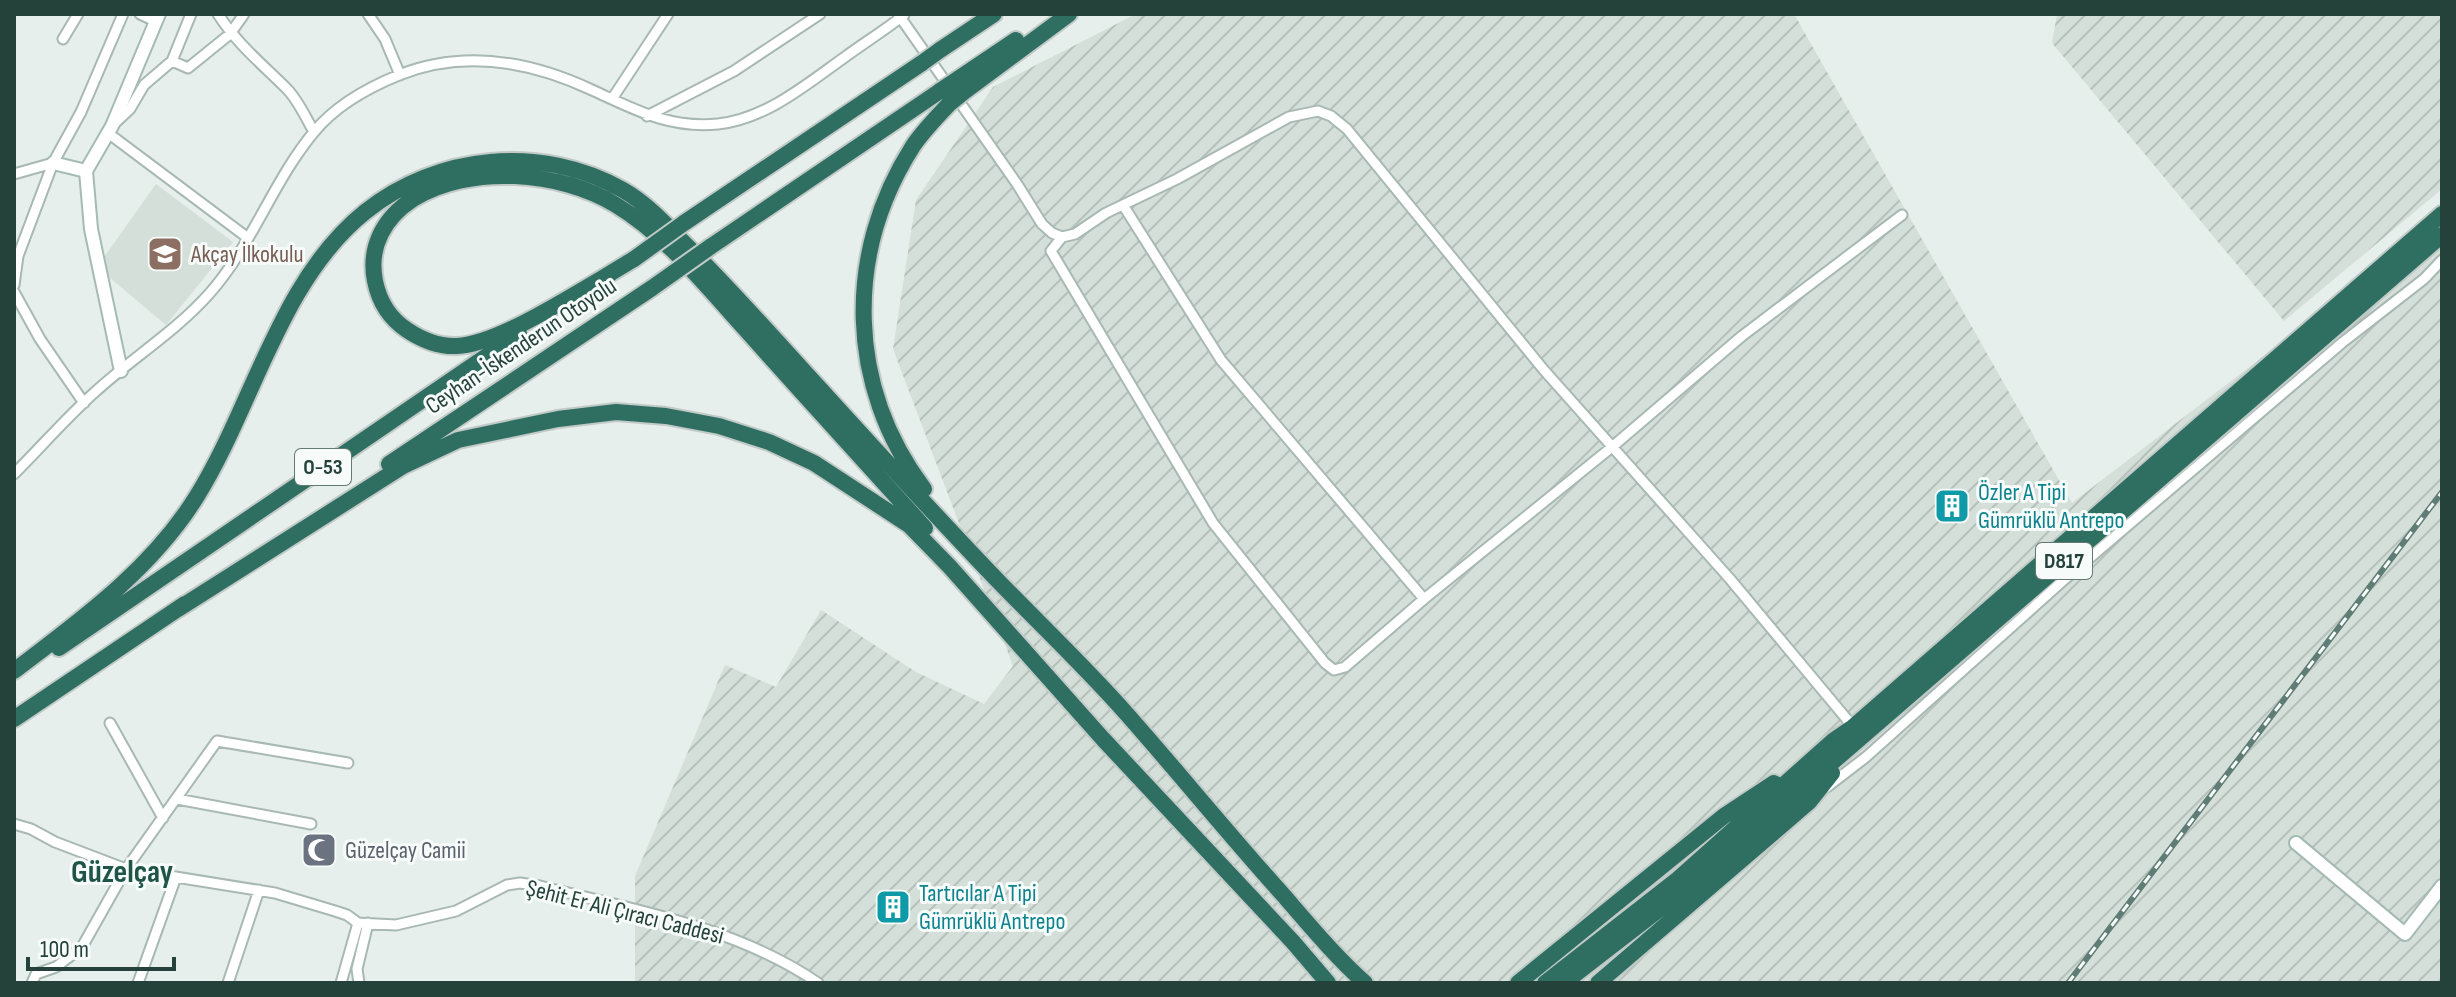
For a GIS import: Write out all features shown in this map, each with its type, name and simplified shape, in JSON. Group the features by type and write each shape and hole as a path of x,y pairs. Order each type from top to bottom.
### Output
{"highway":[{"name":"Ceyhan-İskenderun Otoyolu","path":"14,678 994,14"},
{"name":"Ceyhan-İskenderun Otoyolu","path":"14,719 710,247 945,98 1056,14"},
{"path":"961,85 1069,14"},
{"path":"945,98 897,174 880,212 864,278 862,310 865,345 882,416 898,449 915,478 1001,584"},
{"path":"14,671 130,579 162,544 194,501 220,457 289,310 314,267 337,238 364,213 398,189 437,172 511,161 550,164 589,174 623,190 651,210 711,270 1001,584 1123,709 1237,844 1365,983"},
{"path":"610,274 516,327 487,340 459,346 437,344 418,337 400,325 377,294 373,256 388,220 401,207 418,196 472,179 507,176 547,179 583,189 613,202 640,220 699,278 1031,645 1089,724"},
{"name":"D817","path":"1564,983 1857,733 2440,226"},
{"path":"178,609 403,466 458,440 558,419 616,412 666,416 719,426 769,442 814,463 909,525 1328,983"},
{"path":"1598,983 1809,802 1857,733"},
{"name":"D817","path":"1545,983 1682,884 1834,740 1857,733"},
{"path":"1518,983 1724,816 1834,740"}],"street":[{"path":"63,39 78,14"},
{"path":"14,285 18,256 53,163 81,112 123,14"},
{"path":"110,130 130,109 144,85 172,61 191,14"},
{"path":"218,14 230,34 289,91 314,132"},
{"path":"172,61 188,68 230,34 244,14"},
{"path":"368,14 385,39 400,75"},
{"path":"612,99 668,14"},
{"path":"647,116 734,71 820,14"},
{"path":"14,474 84,403 181,323 210,293 237,258 314,132 339,108 364,92 400,75 440,63 481,59 551,73 647,116 686,125 721,124 756,114 789,96 901,15 1042,224 1062,237 1075,234 1106,213 1177,179 1289,117 1318,111 1331,116 1347,129 1543,369 1730,579 1857,733"},
{"path":"121,371 91,229 86,171 110,130 150,16"},
{"path":"110,130 248,238"},
{"path":"14,174 53,163 86,171"},
{"path":"1123,205 1221,360 1424,599"},
{"path":"1062,237 1051,251 1213,523 1325,663 1334,670 1345,667 1742,336 1902,215"},
{"path":"1809,802 1866,757 2076,570 2343,342 2424,279 2442,260"},
{"path":"14,292 40,339 84,403"},
{"path":"110,723 163,818"},
{"path":"32,983 36,974 56,967 82,947 126,869 217,741 348,763"},
{"path":"177,799 311,824"},
{"name":"Şehit Er Ali Çıracı Caddesi","path":"14,824 126,869 259,890 312,903 363,923 396,925 456,911 507,885 540,886 709,929 774,957 818,983"},
{"path":"2296,843 2405,934 2442,886"},
{"path":"138,983 176,877"},
{"path":"228,983 259,890"},
{"path":"341,983 363,923"},
{"path":"359,983 357,969 363,923"}],"shaded area":[{"path":"1136,14 1794,14 2072,503 2442,219 2442,983 635,983 635,876 725,665 776,687 821,610 916,672 984,704 1013,666 893,349 916,200 993,87"},
{"path":"2057,14 2442,14 2442,189 2284,321 2052,43"},
{"name":"Akçay İlkokulu","path":"156,184 233,242 166,325 97,267"}],"railway":[{"path":"2068,983 2442,492"}],"place":[{"name":"Akçay İlkokulu","path":"165,254"},
{"name":"Özler A Tipi Gümrüklü Antrepo","path":"1952,506"},
{"name":"Güzelçay Camii","path":"319,850"},
{"name":"Tartıcılar A Tipi Gümrüklü Antrepo","path":"893,907"}],"district":[{"name":"Güzelçay","path":"122,872"}]}
